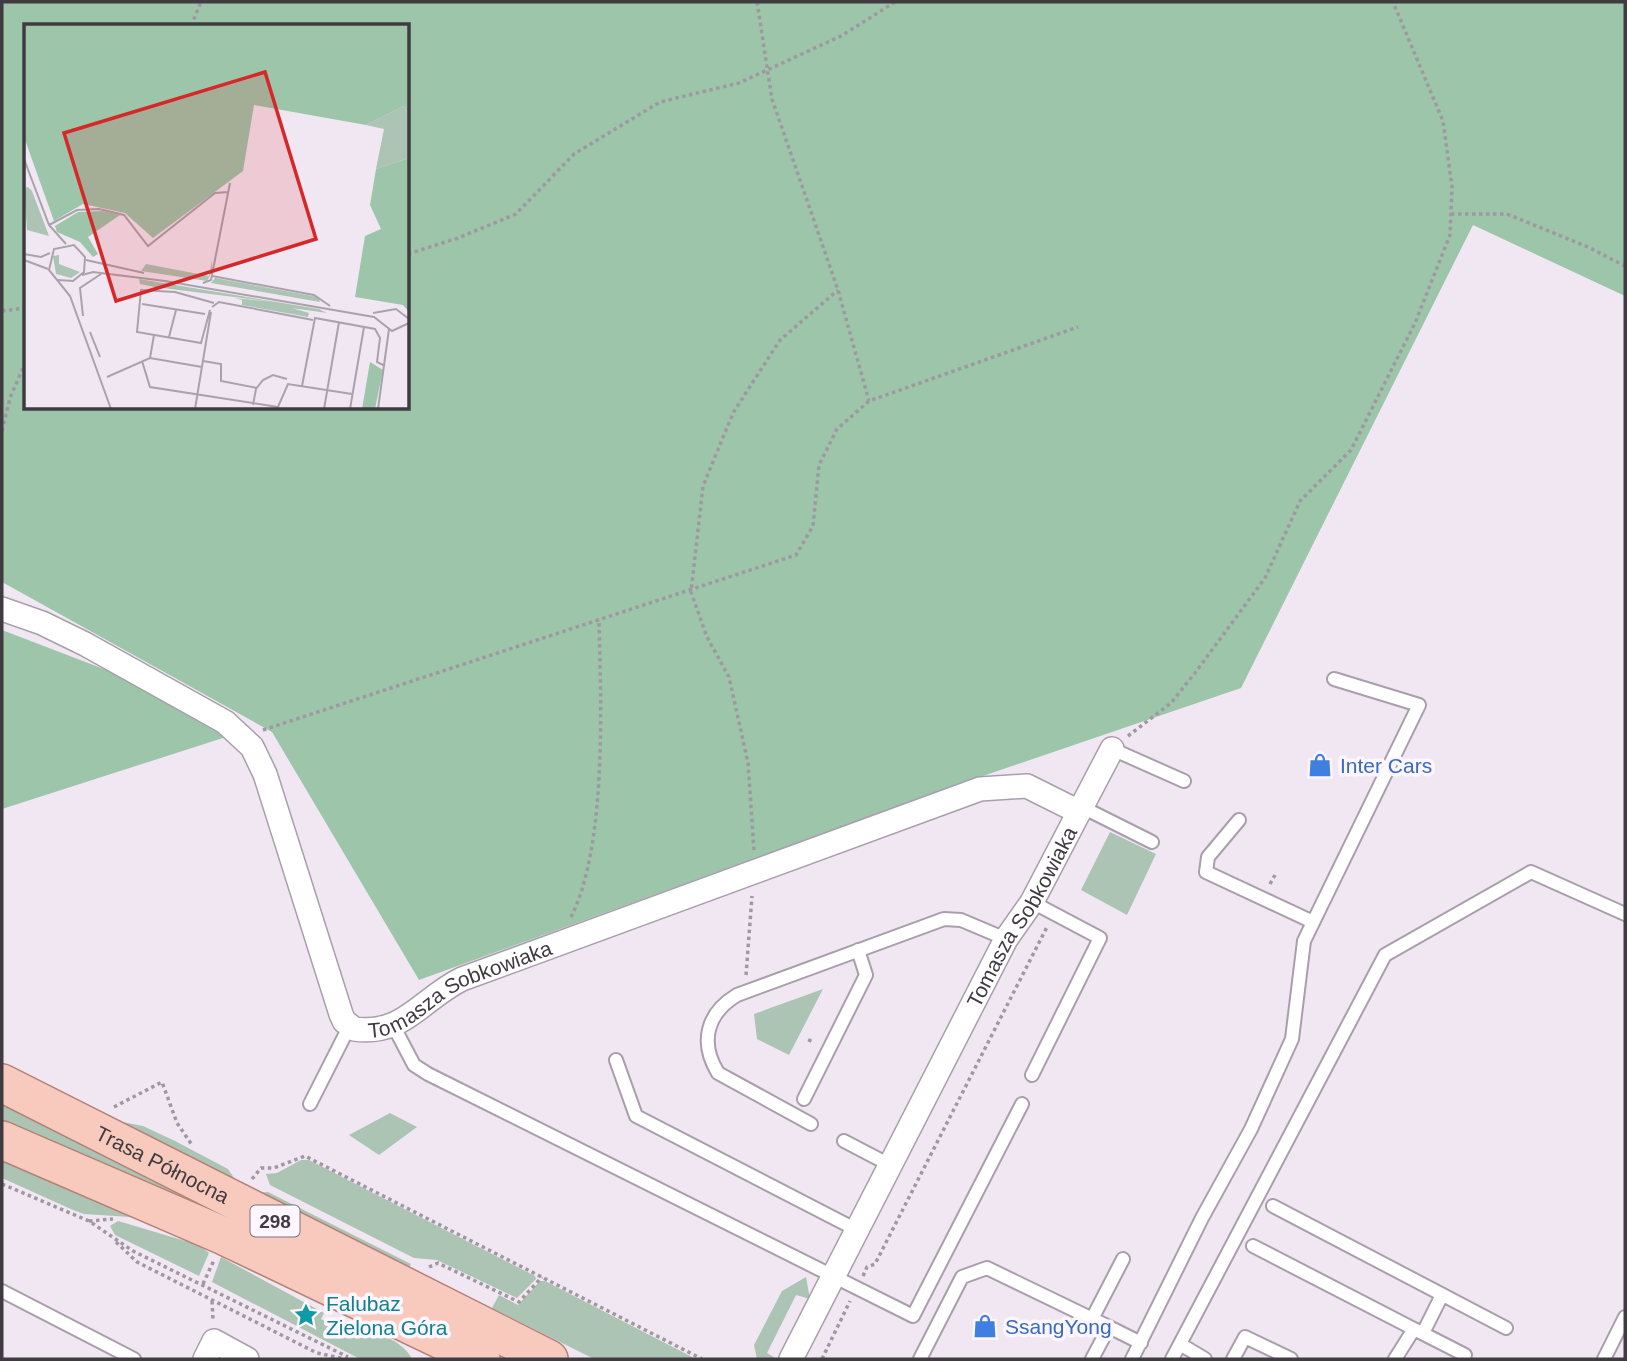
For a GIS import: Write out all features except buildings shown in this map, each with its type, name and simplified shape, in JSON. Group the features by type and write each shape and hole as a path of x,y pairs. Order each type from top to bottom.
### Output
{"main road":[{"name":"Trasa Północna","path":"2,1083 548,1359"},
{"name":"Trasa Północna","path":"2,1140 224,1236 481,1359"}],"street":[{"name":"Tomasza Sobkowiaka","path":"2,609 42,623 85,644 225,722 252,747 265,774 341,1014 348,1027 369,1030 394,1027 441,989 980,789 1027,786 1081,810"},
{"name":"Tomasza Sobkowiaka","path":"792,1359 1006,939 1032,902 1112,749"},
{"path":"205,1359 214,1341 247,1359"}],"lane":[{"path":"1132,1359 1202,1218 1251,1129 1293,1039 1304,941 1419,705 1334,679"},
{"path":"1112,749 1184,781"},
{"path":"1081,810 1152,842"},
{"path":"1238,820 1208,857 1206,872 1313,922"},
{"path":"1172,1359 1385,955 1531,872 1625,914"},
{"path":"1032,902 1100,938 1032,1074"},
{"path":"811,1124 718,1073 710,1059 708,1030 712,1017 722,1004 747,991 944,919 961,920 1006,939"},
{"path":"804,1099 866,975 858,950"},
{"path":"310,1104 348,1027"},
{"path":"394,1027 414,1065 428,1074 913,1317 1022,1104"},
{"path":"616,1060 636,1116 857,1230"},
{"path":"844,1141 890,1165"},
{"path":"1273,1206 1506,1328"},
{"path":"1253,1246 1465,1355"},
{"path":"1092,1318 1123,1259"},
{"path":"920,1359 962,1277 987,1268 1141,1343"},
{"path":"2,1291 134,1359"},
{"path":"1395,1359 1442,1295"},
{"path":"1604,1359 1625,1317"},
{"path":"1092,1359 1109,1327"},
{"path":"1233,1359 1245,1337 1291,1359"},
{"path":"1180,1344 1205,1359"}],"path":[{"path":"192,24 201,2"},
{"path":"757,2 772,99 838,290 869,401"},
{"path":"410,253 458,238 516,214 574,154 660,102 739,82 768,70 841,36 895,2"},
{"path":"1112,749 1171,704 1265,578 1300,501 1351,450 1415,323 1450,235 1452,187 1443,121 1393,2"},
{"path":"1451,214 1507,214 1588,247 1625,266"},
{"path":"747,991 756,872 748,763 729,677 707,637 691,592 703,486 733,412 780,340 838,290"},
{"path":"2,311 24,308"},
{"path":"241,737 691,592 796,555 813,526 819,466 837,429 869,401 1078,327"},
{"path":"2,431 10,398 24,366"},
{"path":"558,944 583,894 595,818 601,713 599,622"},
{"path":"822,1359 867,1267 875,1264 1054,914"},
{"path":"809,1042 812,1036"},
{"path":"103,1113 162,1082 177,1123 192,1145"},
{"path":"251,1180 261,1168 274,1168 305,1156 702,1359"},
{"path":"2,1184 89,1221 133,1251 212,1288 347,1358"},
{"path":"107,1233 137,1262 317,1353 347,1358"},
{"path":"203,1284 212,1264"},
{"path":"426,1269 438,1264 519,1302 542,1277"},
{"path":"212,1288 212,1294"},
{"path":"212,1301 212,1330"}],"green space":[{"path":"2,2 1625,2 1625,296 1473,225 1241,688 983,776 419,980 272,732 2,582"},
{"path":"2,630 109,671 226,737 2,809"},
{"path":"1110,832 1156,854 1127,915 1081,890"},
{"path":"823,989 789,1055 757,1039 754,1014"},
{"path":"2,1064 112,1120 143,1126 175,1141 228,1169 238,1184 2,1071"},
{"path":"2,1098 225,1208 219,1221 2,1128"},
{"path":"390,1113 417,1127 379,1155 349,1135"},
{"path":"2,1156 186,1232 130,1217 84,1214 73,1210 2,1178"},
{"path":"301,1160 309,1160 535,1276 536,1279 517,1298 437,1260 414,1258 270,1185 266,1174 277,1173"},
{"path":"268,1192 411,1264 409,1267 397,1265 257,1193"},
{"path":"118,1221 199,1245 209,1253 199,1276 115,1235 110,1226"},
{"path":"221,1257 324,1313 321,1319 337,1327 340,1321 380,1334 399,1344 412,1359 358,1358 212,1282"},
{"path":"806,1277 810,1299 796,1295 767,1353 777,1359 757,1359 754,1345 782,1291"},
{"path":"540,1281 545,1281 696,1359 594,1359 492,1308 499,1295 518,1305"}],"place":[{"name":"Inter Cars","path":"1320,765"},
{"name":"Falubaz Zielona Góra","path":"306,1315"},
{"name":"SsangYong","path":"985,1326"}]}
